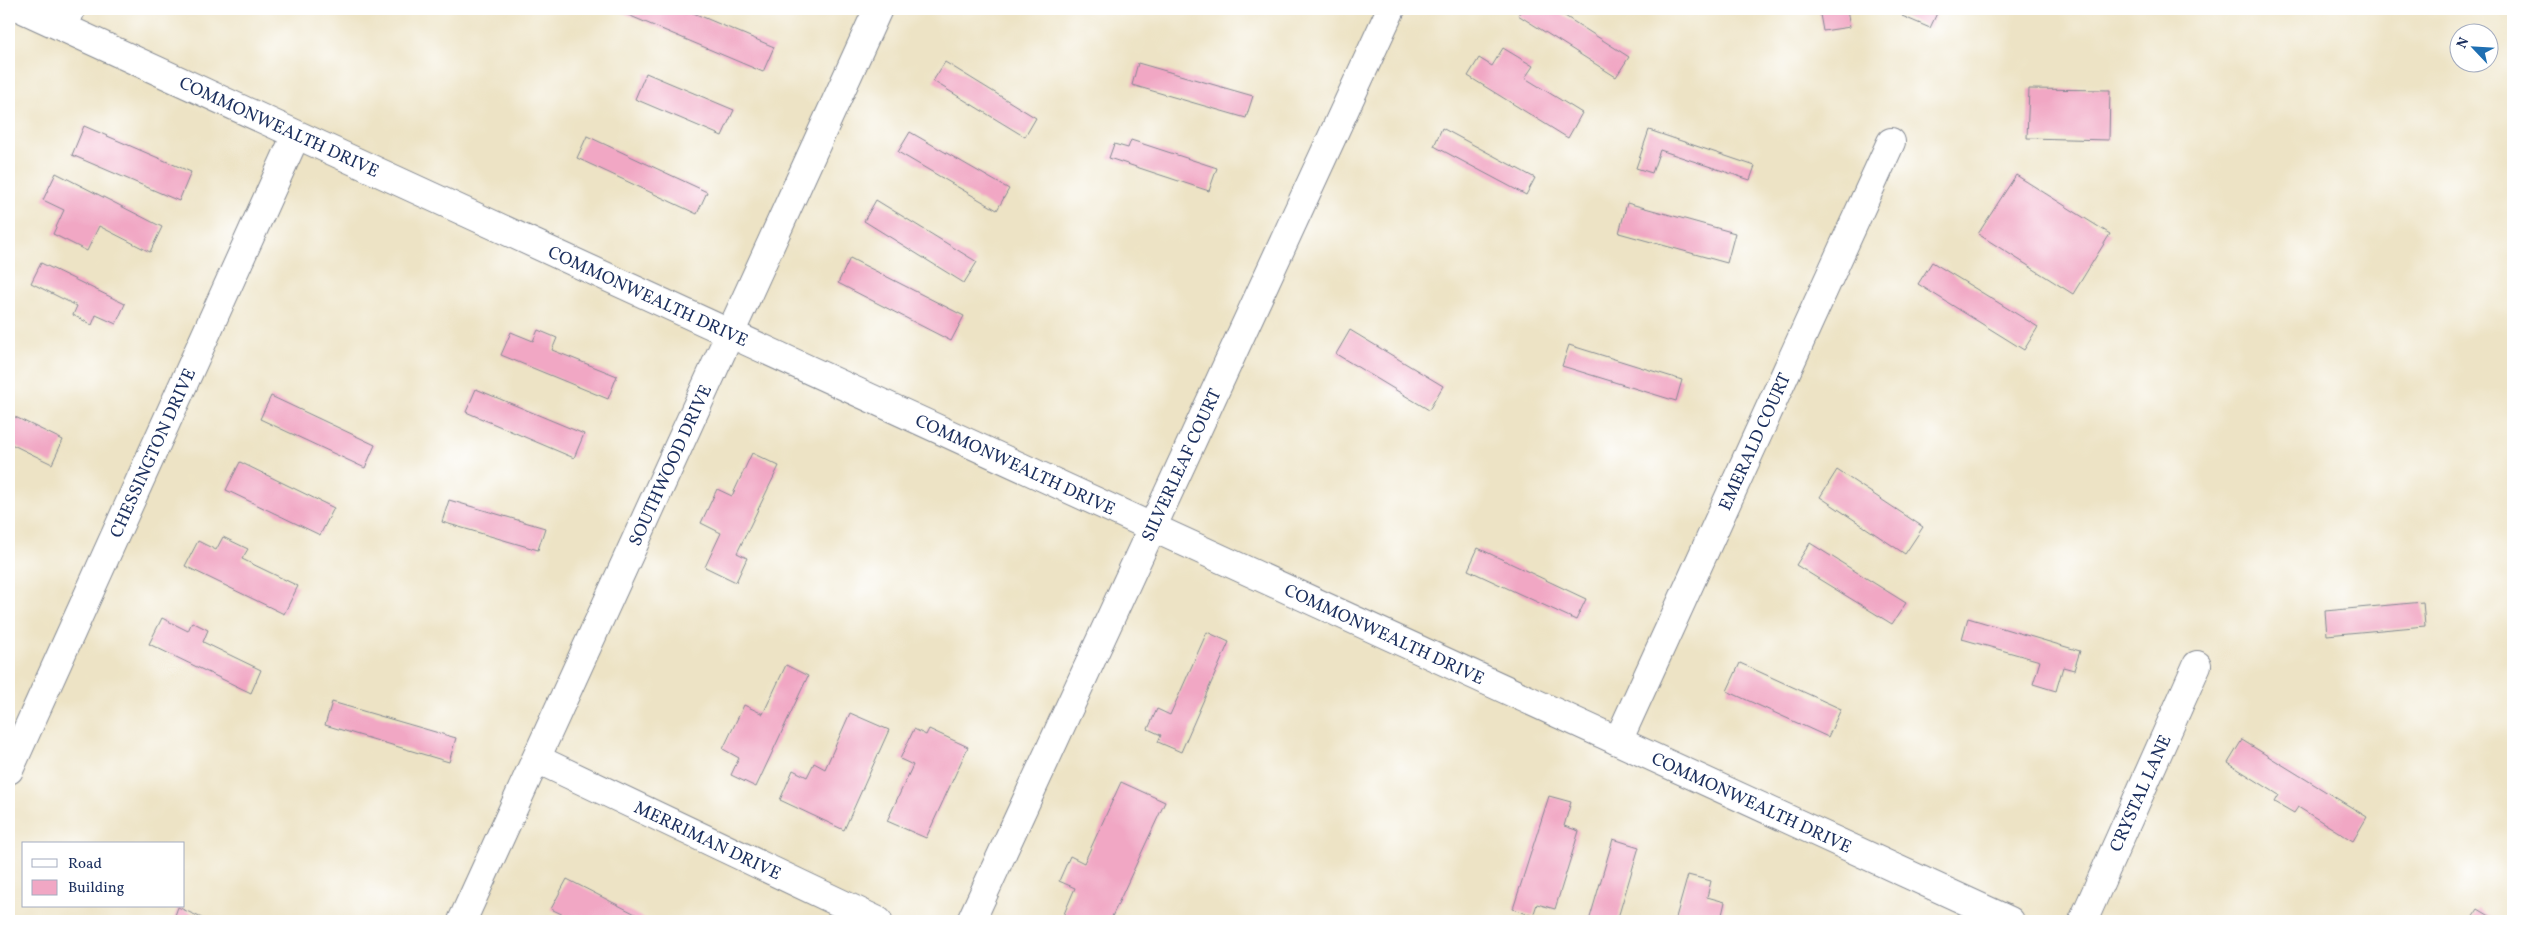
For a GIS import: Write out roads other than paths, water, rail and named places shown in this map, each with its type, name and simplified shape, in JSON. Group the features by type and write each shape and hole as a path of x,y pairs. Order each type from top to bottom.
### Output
{"street":[{"name":"COMMONWEALTH DRIVE","path":"23,9 72,19 296,135 2010,921"},
{"name":"SOUTHWOOD DRIVE","path":"462,921 538,759 590,638 878,9"},
{"name":"SILVERLEAF COURT","path":"971,921 1391,9"},
{"name":"CHESSINGTON DRIVE","path":"9,770 296,135"},
{"name":"EMERALD COURT","path":"1618,742 1891,142"},
{"name":"CRYSTAL LANE","path":"2083,921 2197,665"},
{"name":"MERRIMAN DRIVE","path":"538,759 878,921"}]}
